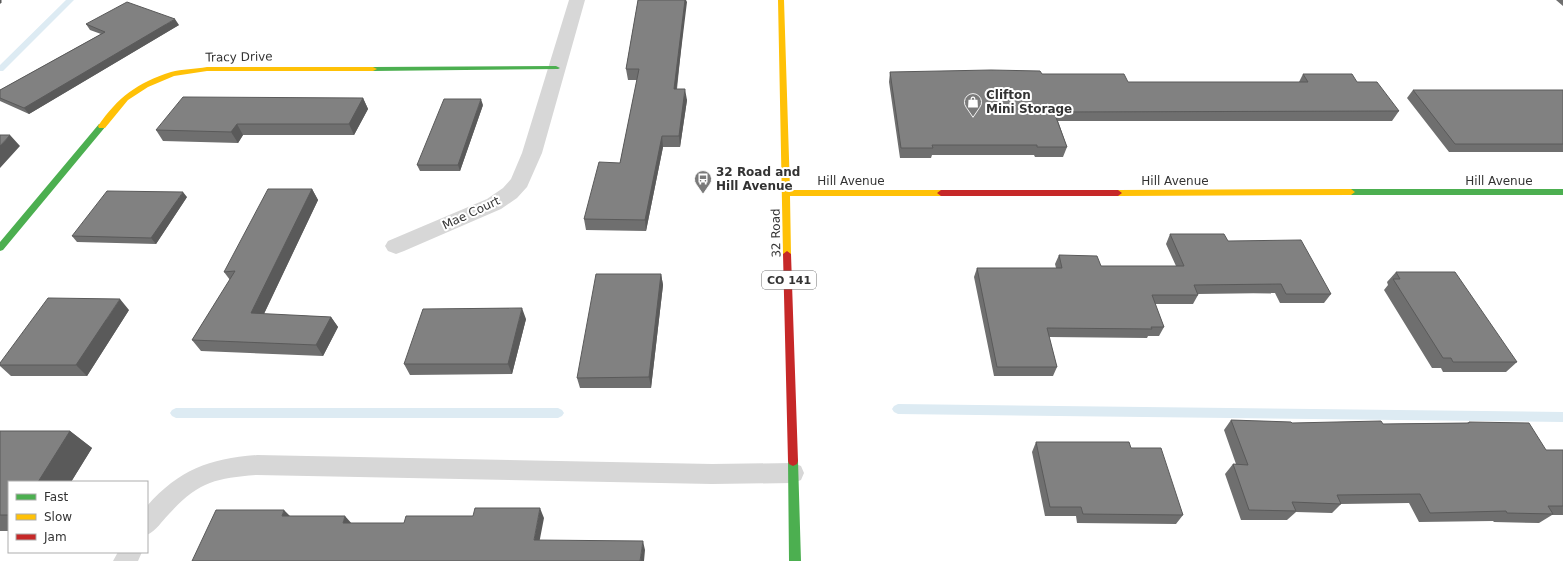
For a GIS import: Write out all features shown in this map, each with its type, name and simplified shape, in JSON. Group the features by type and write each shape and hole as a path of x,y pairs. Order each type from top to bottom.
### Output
{"street":[{"name":"Mae Court","path":"396,246 494,204 510,194 520,182 532,153 577,0"},
{"name":"32 Road","path":"782,0 795,561"},
{"name":"Tracy Drive","path":"0,248 125,98 139,87 158,77 207,68 556,68"},
{"name":"Hill Avenue","path":"787,193 1563,192"}],"lane":[{"path":"148,523 168,498 190,481 218,469 257,465 712,474 793,473"}],"building":[{"path":"638,0 685,0 674,89 685,89 679,136 662,136 645,220 584,219 599,162 620,163 639,69 626,69"},
{"path":"127,2 175,19 24,108 0,98 0,90 105,32 86,24"},
{"path":"991,70 1040,71 1042,74 1124,74 1128,82 1308,82 1303,74 1352,74 1357,82 1377,82 1399,111 1054,112 1067,147 1037,147 1037,145 932,145 933,148 901,148 890,72"},
{"path":"1413,90 1563,90 1563,144 1455,144"},
{"path":"183,97 363,98 349,124 237,124 231,132 156,130"},
{"path":"444,99 481,99 458,165 417,165"},
{"path":"0,135 10,135 0,146"},
{"path":"268,189 312,189 251,313 331,317 316,345 192,340 235,271 224,272"},
{"path":"107,191 183,192 151,238 72,236"},
{"path":"1170,234 1224,234 1228,241 1301,240 1331,294 1286,294 1281,284 1194,285 1198,295 1152,295 1164,327 1151,327 1152,329 1047,328 1057,367 997,367 977,268 1062,268 1059,255 1097,256 1101,266 1184,266"},
{"path":"1396,272 1455,272 1517,362 1453,362 1451,358 1443,358 1393,279 1400,279"},
{"path":"596,274 661,274 649,377 577,378"},
{"path":"48,298 120,299 76,365 0,365 0,363"},
{"path":"522,308 508,364 404,364 423,309"},
{"path":"1231,420 1292,423 1381,421 1383,424 1469,422 1529,423 1546,450 1563,450 1563,506 1548,506 1553,514 1507,513 1506,511 1430,513 1420,494 1337,495 1341,504 1292,502 1296,511 1249,510 1233,464 1248,465"},
{"path":"0,431 70,431 39,481 8,481 8,515 0,515"},
{"path":"1036,442 1129,442 1131,448 1161,448 1183,515 1083,514 1081,507 1050,507"},
{"path":"475,508 540,508 534,540 643,541 640,561 192,561 216,510 284,510 282,516 345,516 343,523 404,523 406,516 473,516"}],"waterway":[{"path":"0,69 70,0"},
{"path":"898,409 1563,417"},
{"path":"176,413 558,413"}],"traffic: fast":[{"path":"373,69 556,68"},
{"path":"0,248 102,126"},
{"path":"1351,192 1563,192"},
{"path":"793,461 795,561"}],"traffic: slow":[{"path":"781,0 787,254"},
{"path":"102,126 125,98 145,85 173,74 207,69 373,69"},
{"path":"1118,193 1351,192"},
{"path":"787,193 941,193"}],"traffic: jam":[{"path":"941,193 1118,193"},
{"path":"787,254 793,461"}],"place":[{"name":"Clifton Mini Storage","path":"973,117"},
{"name":"32 Road and Hill Avenue","path":"703,194"}]}
